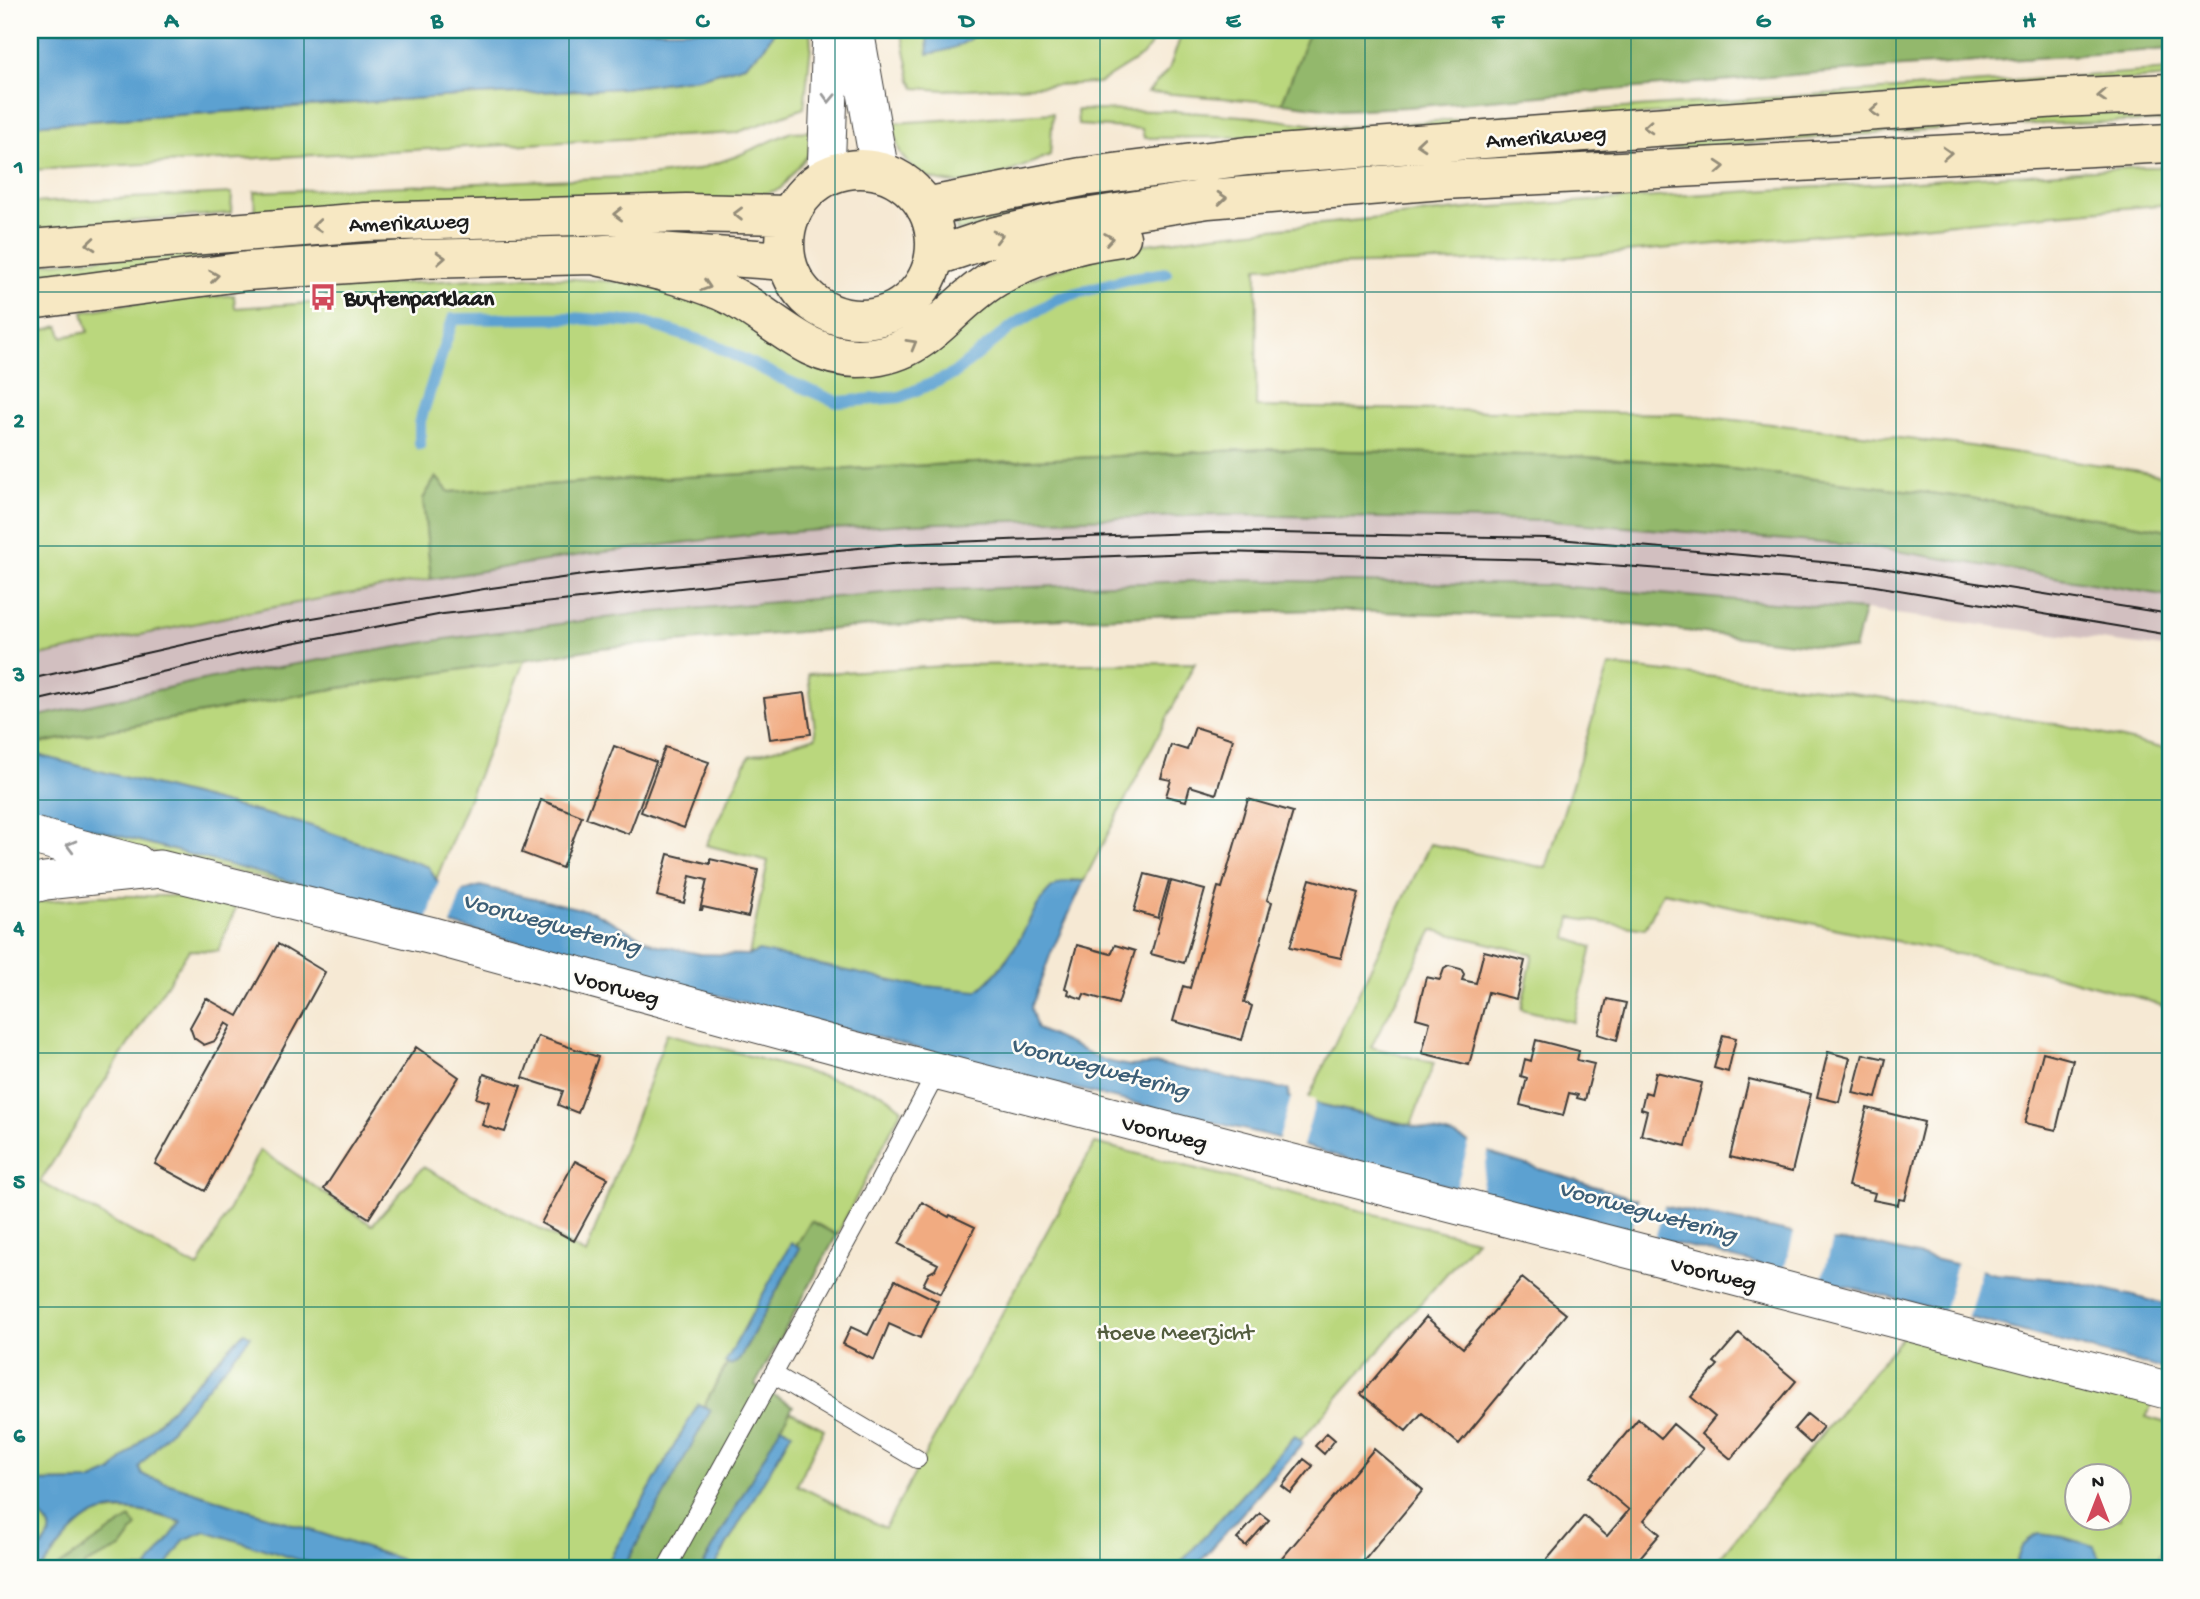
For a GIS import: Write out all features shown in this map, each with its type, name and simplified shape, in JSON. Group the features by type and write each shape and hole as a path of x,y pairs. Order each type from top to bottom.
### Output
{"main road":[{"name":"Amerikaweg","path":"925,208 1082,177 1248,156 1952,105 2170,93"},
{"name":"Amerikaweg","path":"934,257 996,236 1059,222 1208,199 1443,180 2170,143"},
{"path":"853,169 880,172 898,179 914,191 925,208 934,232 934,257 929,273 911,298 898,308 869,318 838,316 817,305 800,289 792,276 784,245 790,215 811,186 826,176 853,169"},
{"path":"593,255 651,269 720,291 762,313 803,344 827,354 855,358 875,357 899,352 933,331 974,293 994,279 1026,263 1069,247 1213,225 1500,197 1554,176"},
{"name":"Amerikaweg","path":"30,249 366,222 674,213 790,215"},
{"name":"Amerikaweg","path":"30,300 247,271 474,257 593,255 644,251 786,261"}],"street":[{"path":"826,176 831,30"},
{"path":"855,30 880,172"},
{"name":"Voorweg","path":"30,835 433,936 937,1072 2170,1391"},
{"name":"Voorweg","path":"30,885 45,881 160,869"}],"lane":[{"path":"666,1569 937,1072"},
{"path":"773,1374 917,1459"}],"shaded area":[{"path":"1224,515 1551,521 1872,547 2170,596 2170,649 1864,610 1545,585 1222,580 897,592 643,613 446,639 212,678 30,718 30,658 269,608 496,568 747,535 906,524"}],"green space":[{"path":"775,30 810,30 811,46 804,108 736,133 30,170 30,125 458,96 624,88 699,78 745,65 763,49"},
{"path":"901,30 927,30 928,53 974,35 978,30 1155,30 1150,46 1142,56 1099,83 946,90 915,88"},
{"path":"1183,30 1310,30 1282,103 1148,92 1169,69"},
{"path":"1310,30 2170,30 2170,49 1340,110 1282,103"},
{"path":"2170,70 2170,77 1344,136 1144,138 1142,129 1078,125 1077,110 1173,111 1255,117 1337,128"},
{"path":"2170,107 2170,121 1994,125 1276,178 957,231 954,216 1120,185 1295,165"},
{"path":"1053,113 1050,155 989,179 957,183 925,176 907,162 899,150 893,123"},
{"path":"813,131 808,155 780,189 740,201 255,215 254,192 650,176 696,170 737,156 791,132"},
{"path":"2170,167 2170,204 1546,259 1257,267 1256,407 1679,414 1963,445 2170,477 2170,530 1970,498 1682,463 1571,456 1262,449 601,481 449,492 436,477 423,499 431,579 269,608 30,658 30,334 59,326 62,337 88,332 83,312 120,305 234,295 235,308 326,302 326,288 474,279 545,277 635,283 709,301 824,366 1012,285 1118,248 1213,235 1478,208"},
{"path":"232,193 231,213 30,230 30,203"},
{"path":"234,245 234,254 30,283 30,265"},
{"path":"1262,449 1571,456 1682,463 1970,498 2170,530 2170,596 1872,547 1551,521 1224,515 906,524 747,535 588,554 431,579 423,499 436,477 449,492 601,481"},
{"path":"1222,580 1545,585 1864,610 1854,650 1570,618 1316,610 874,626 601,648 321,691 30,745 30,718 212,678 446,639 643,613 897,592"},
{"path":"525,659 436,880 429,867 308,825 30,753 30,745 321,691"},
{"path":"1195,663 1084,881 1072,880 1033,914 1017,944 990,981 977,992 906,984 749,955 768,861 706,845 749,756 816,737 808,674 963,665"},
{"path":"1609,666 1819,688 2062,725 2170,750 2170,1009 2144,999 2043,972 1663,892 1645,929 1571,918 1567,938 1592,947 1574,1022 1521,1009 1533,954 1433,930 1371,1047 1434,1063 1411,1125 1307,1101 1430,844 1546,868"},
{"path":"30,812 421,916 30,823"},
{"path":"99,896 178,896 237,905 218,951 189,950 40,1182 198,1268 260,1150 372,1225 423,1167 586,1254 667,1033 882,1093 902,1109 837,1235 811,1222 796,1246 792,1243 704,1406 698,1405 604,1569 430,1569 142,1475 138,1467 250,1336 244,1332 111,1472 90,1481 30,1482 30,903"},
{"name":"Hoeve Meerzicht","path":"1095,1143 1476,1240 1300,1441 1294,1437 1175,1569 713,1569 791,1432 781,1426 790,1411 824,1429 797,1485 885,1528"},
{"path":"811,1221 837,1235 755,1385 793,1406 701,1569 623,1569 710,1410 704,1406 728,1363 741,1356 800,1248 796,1246"},
{"path":"1903,1336 2153,1402 2146,1417 2170,1424 2170,1535 2153,1569 1710,1569"},
{"path":"30,1491 107,1512 135,1511 163,1517 181,1522 176,1529 205,1530 290,1557 340,1569 30,1569"},
{"path":"130,1518 137,1526 121,1548 86,1564 82,1569 54,1569"}],"water":[{"path":"30,30 775,30 763,49 745,65 699,78 624,88 458,96 30,125"},
{"path":"927,30 978,30 962,44 928,54"},
{"name":"Voorwegwetering","path":"30,753 308,825 429,867 436,880 461,892 480,886 594,912 654,944 700,954 749,955 759,951 906,984 977,991 1005,961 1047,893 1063,882 1084,881 1051,953 1031,1008 1037,1029 1106,1061 1130,1066 1159,1064 1289,1090 1288,1097 1455,1136 1495,1155 1648,1203 1831,1241 1867,1243 1996,1274 2068,1280 2170,1305 2170,1371 1377,1168 1275,1137 998,1070 30,812"},
{"path":"791,1243 800,1248 741,1356 737,1362 730,1365 725,1363"},
{"path":"244,1332 251,1336 139,1467 142,1475 430,1569 329,1569 205,1531 184,1540 165,1569 147,1569 181,1522 149,1513 115,1510 87,1519 72,1532 41,1569 30,1569 30,1560 48,1538 50,1528 47,1522 30,1508 30,1482 90,1481 111,1472"},
{"path":"698,1404 711,1410 623,1569 604,1569"},
{"path":"781,1426 792,1432 713,1569 701,1569"},
{"path":"1295,1436 1303,1443 1194,1569 1175,1569"},
{"path":"2039,1534 2064,1537 2094,1546 2104,1569 2015,1569 2022,1547"}],"pier":[{"path":"440,878 463,888 450,928 427,921"},
{"path":"1292,1094 1316,1100 1302,1149 1278,1142"},
{"path":"1470,1140 1489,1148 1480,1196 1455,1191"},
{"path":"1639,1196 1665,1203 1654,1242 1629,1235"},
{"path":"1795,1229 1833,1239 1821,1283 1783,1274"},
{"path":"1957,1263 1981,1269 1968,1321 1943,1314"}],"building":[{"path":"805,693 811,734 770,739 764,698"},
{"path":"1195,727 1233,739 1216,794 1190,786 1186,801 1166,796 1171,780 1161,778 1171,745 1187,750"},
{"path":"614,746 656,762 629,834 586,818"},
{"path":"665,747 709,762 684,828 641,812"},
{"path":"1248,799 1293,812 1267,900 1272,902 1244,1002 1252,1006 1242,1040 1173,1021 1183,986 1190,988 1218,887 1222,888"},
{"path":"541,800 582,816 562,868 522,853"},
{"path":"668,854 710,864 710,859 758,870 748,917 703,907 700,910 707,880 690,876 684,903 657,896"},
{"path":"1145,874 1169,880 1158,918 1134,911"},
{"path":"1310,879 1359,893 1341,958 1290,947"},
{"path":"1171,881 1205,890 1184,963 1151,954"},
{"path":"278,944 325,972 205,1191 155,1164 231,1026 226,1023 215,1041 204,1045 194,1038 190,1027 206,998 238,1016"},
{"path":"1077,945 1111,954 1115,945 1135,951 1118,1004 1084,994 1082,999 1068,994 1069,990 1065,988"},
{"path":"1484,951 1525,961 1516,999 1488,992 1469,1065 1422,1053 1430,1022 1416,1018 1426,977 1440,980 1444,969 1449,966 1461,969 1464,974 1462,980 1476,983"},
{"path":"1607,999 1626,1003 1617,1040 1598,1034"},
{"path":"1723,1035 1736,1038 1728,1072 1714,1068"},
{"path":"538,1036 598,1057 578,1113 558,1105 563,1091 523,1078"},
{"path":"1536,1040 1579,1051 1577,1060 1594,1064 1585,1100 1569,1093 1563,1116 1520,1105 1527,1078 1521,1076 1525,1059 1531,1061"},
{"path":"416,1047 459,1077 369,1218 324,1189"},
{"path":"1828,1052 1850,1058 1839,1102 1817,1097"},
{"path":"2043,1052 2073,1060 2056,1130 2025,1123"},
{"path":"1863,1054 1886,1059 1876,1098 1853,1093"},
{"path":"1656,1072 1702,1083 1686,1146 1641,1135 1647,1111 1641,1109 1645,1092 1651,1094"},
{"path":"484,1074 521,1086 505,1132 482,1125 489,1102 476,1098"},
{"path":"1749,1079 1811,1094 1792,1172 1730,1157"},
{"path":"1867,1108 1924,1122 1905,1200 1899,1199 1898,1205 1873,1200 1875,1193 1848,1186"},
{"path":"575,1161 608,1178 574,1241 541,1223"},
{"path":"922,1202 975,1227 941,1294 923,1285 938,1264 899,1244"},
{"path":"1522,1278 1566,1314 1459,1444 1422,1413 1406,1431 1361,1394 1426,1317 1463,1348"},
{"path":"895,1280 938,1301 920,1338 889,1324 874,1360 843,1344 851,1327 868,1335"},
{"path":"1739,1333 1796,1381 1731,1459 1701,1434 1715,1417 1691,1397 1718,1365 1714,1362"},
{"path":"1807,1414 1823,1427 1810,1443 1794,1429"},
{"path":"1638,1419 1661,1438 1673,1424 1703,1449 1644,1520 1660,1534 1630,1569 1539,1569 1584,1516 1607,1536 1629,1510 1590,1477"},
{"path":"1327,1433 1335,1440 1324,1454 1315,1446"},
{"path":"1374,1449 1423,1490 1357,1569 1273,1569"},
{"path":"1304,1459 1313,1466 1291,1493 1282,1486"},
{"path":"1260,1513 1269,1520 1246,1546 1237,1539"}],"waterway":[{"path":"420,444 420,421 453,319 571,318 646,323 712,344 837,402 900,397 952,375 1014,325 1059,298 1127,279 1166,273"}],"tram line":[{"path":"30,679 271,625 590,574 900,544 1220,532 1547,538 1869,566 2170,614"},
{"path":"30,702 276,646 443,614 901,564 1221,552 1546,560 1869,585 2170,635"}],"place":[{"name":"Buytenparklaan","path":"323,297"}]}
